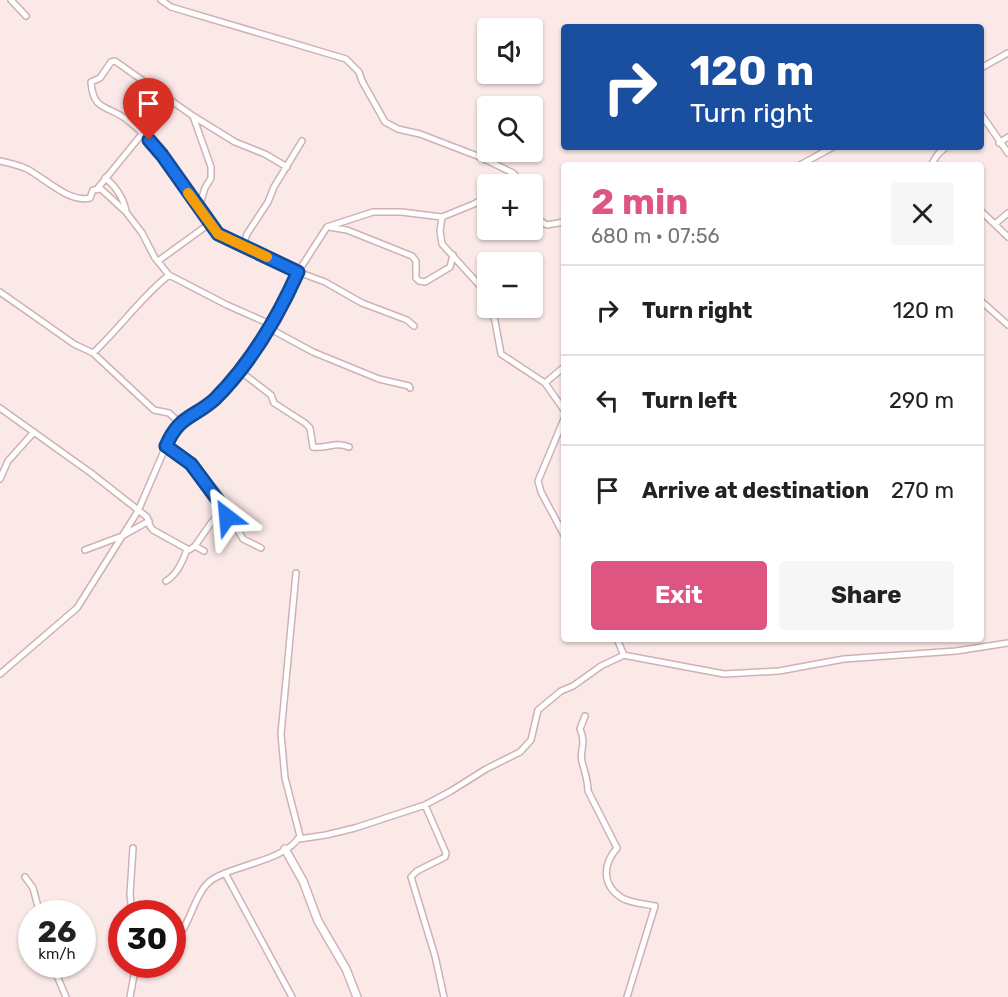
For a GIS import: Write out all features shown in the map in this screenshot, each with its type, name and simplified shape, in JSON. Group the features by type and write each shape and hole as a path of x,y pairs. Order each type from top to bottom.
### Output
{"street":[{"path":"11,0 27,16"},
{"path":"161,0 171,7 346,59 359,72 385,122 398,129 420,134 480,157 513,173"},
{"path":"984,66 1008,53"},
{"path":"287,167 265,154 235,142 193,116 116,61 111,62 100,78 91,82 92,95 100,106 124,118 162,155 218,234 298,272 325,282 362,303 384,310 414,326"},
{"path":"193,116 211,167 212,178 205,188 200,204 203,214"},
{"path":"984,120 1008,153"},
{"path":"0,161 25,168 81,200 90,198 93,190 98,189 142,134"},
{"path":"999,142 1008,137"},
{"path":"243,245 302,141"},
{"path":"806,162 828,150"},
{"path":"935,162 944,150"},
{"path":"105,178 111,182 125,203 126,212"},
{"path":"98,189 101,189 126,212 169,275 270,324 276,332 314,352 360,373 410,388"},
{"path":"0,674 77,608 138,512 173,430 213,400 250,360 283,305 298,272 327,227 373,212 401,212 442,217 477,202"},
{"path":"995,224 1008,213"},
{"path":"984,214 1008,237"},
{"path":"442,217 440,237 442,244 477,282"},
{"path":"543,222 547,225 561,223"},
{"path":"158,261 209,224"},
{"path":"327,227 347,230 412,256 416,261 416,278 422,282 450,267 453,255"},
{"path":"93,353 136,309 151,289 169,275"},
{"path":"0,292 74,344 93,353 154,410 169,413 180,423"},
{"path":"984,304 1008,325"},
{"path":"494,318 501,354 545,383 561,406"},
{"path":"545,383 561,370"},
{"path":"240,371 272,395 274,403 310,428 313,447 320,448 337,444 349,447"},
{"path":"0,408 91,473 147,517 153,530 189,550 195,546 224,509"},
{"path":"561,426 538,481 541,492 561,529"},
{"path":"0,478 8,461 34,432"},
{"path":"166,446 191,464 243,539 261,548"},
{"path":"85,550 122,536 149,521"},
{"path":"195,546 204,551"},
{"path":"166,581 177,570 187,549"},
{"path":"296,573 282,734 285,778 298,829 298,839"},
{"path":"618,642 623,655"},
{"path":"186,924 210,881 225,873 274,855 298,839 326,836 425,805 520,752 531,740 534,719 538,710 561,691 623,655 724,675 779,671 844,659 956,651 1008,643"},
{"path":"585,716 580,729 585,740 582,760 588,791 617,848 608,858 606,877 614,891 624,899 655,906 627,997"},
{"path":"425,805 446,853 445,857 411,877 435,956 444,997"},
{"path":"131,900 133,848"},
{"path":"285,849 303,881 318,921 346,969 357,997"},
{"path":"225,873 292,997"},
{"path":"25,877 33,888 36,900"},
{"path":"58,978 66,997"},
{"path":"130,997 134,978"}],"slow traffic":[{"path":"188,193 218,234 267,257"}],"route":[{"path":"149,140 218,234 298,272 283,305 250,360 213,400 173,430 166,446 191,464 223,507 227,517"}]}
